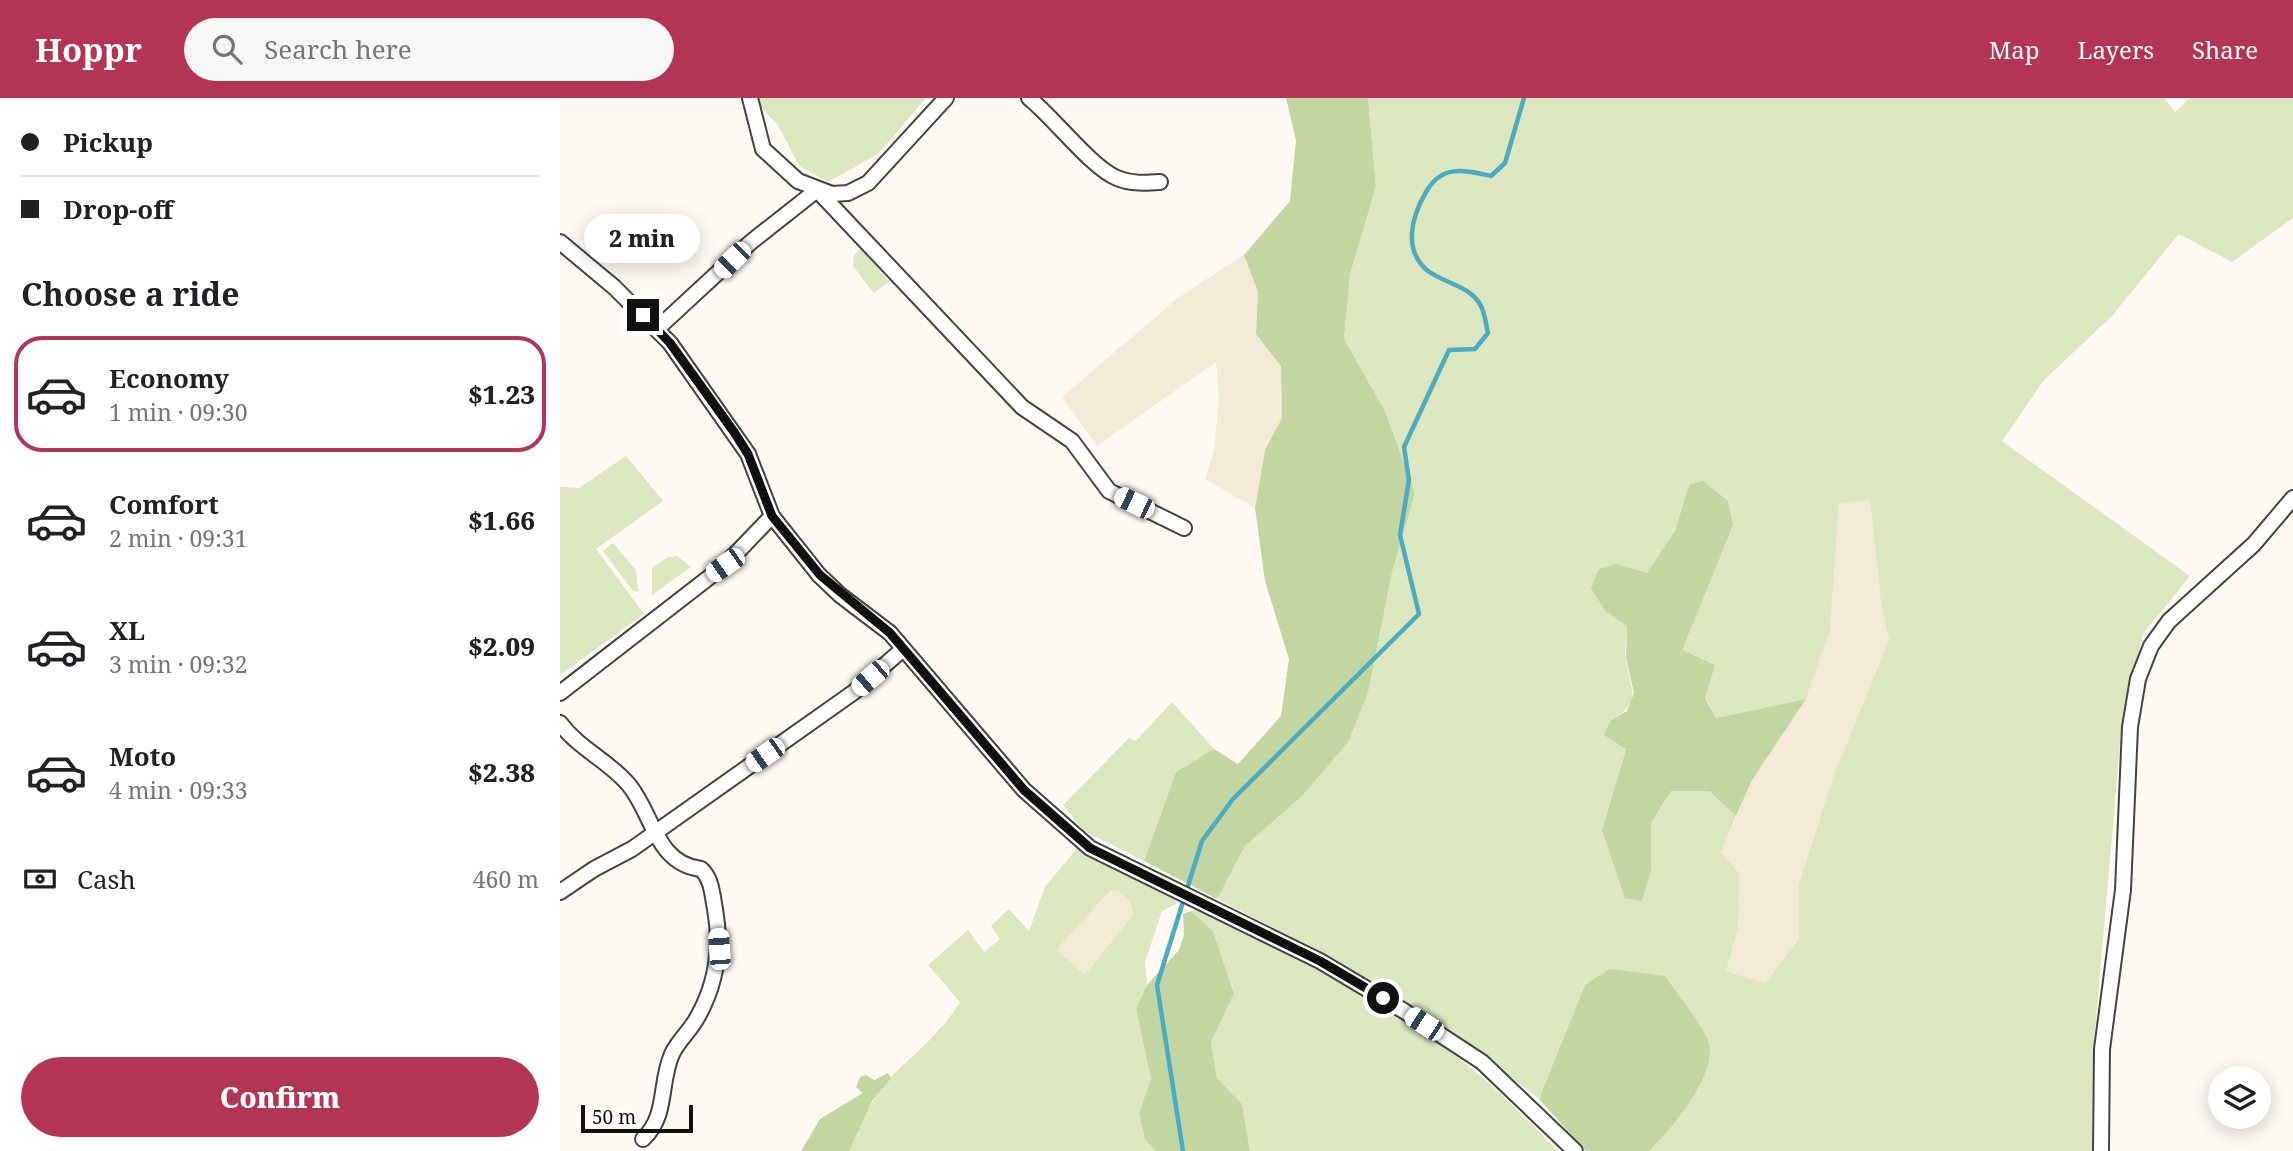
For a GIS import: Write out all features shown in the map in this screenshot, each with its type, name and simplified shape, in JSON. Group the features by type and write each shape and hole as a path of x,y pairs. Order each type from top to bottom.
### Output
{"street":[{"path":"750,98 763,149 798,181 832,194 848,193 868,183 946,98"},
{"path":"1035,100 1090,158 1116,178 1137,183 1160,182"},
{"path":"657,328 751,242 817,190"},
{"path":"817,190 1022,407 1072,441 1109,491 1184,528"},
{"path":"560,242 657,328 722,414 748,454 772,516 820,575 890,633 1024,790 1090,848 1320,961 1482,1062 1575,1151"},
{"path":"2101,1151 2102,1049 2123,890 2130,727 2138,679 2151,646 2169,621 2254,544 2293,498"},
{"path":"560,694 725,565 772,516"},
{"path":"560,892 654,833 854,692 903,649"},
{"path":"560,723 569,735 628,784 641,803 654,833 676,859 701,869 708,875 719,949 715,975 696,1019 672,1053 665,1074 659,1117 654,1129 643,1139"}],"shaded area":[{"path":"1244,255 1258,292 1256,334 1281,365 1282,418 1265,450 1255,508 1205,479 1214,451 1219,396 1216,362 1097,446 1062,397 1179,297"},
{"path":"1870,500 1881,603 1889,640 1834,774 1799,884 1799,939 1765,983 1726,971 1738,930 1721,853 1752,780 1806,699 1830,630 1839,502"},
{"path":"1117,890 1130,901 1134,909 1132,916 1085,975 1055,950 1110,891"}],"green space":[{"path":"752,98 926,98 878,154 828,182 799,166 778,125"},
{"path":"1286,98 1368,98 1376,186 1350,275 1344,339 1386,413 1415,494 1391,576 1368,692 1348,742 1301,797 1245,846 1217,899 1144,861 1176,772 1214,749 1238,764 1281,716 1289,659 1265,581 1255,508 1265,450 1282,418 1281,366 1256,334 1258,292 1244,255 1290,201 1296,140"},
{"path":"1368,98 2164,98 2175,112 2190,98 2293,98 2293,218 2232,262 2179,234 2111,317 2044,380 2002,441 2190,576 2143,634 2121,732 2093,1054 2092,1151 1649,1151 1692,1099 1701,1083 1710,1053 1708,1040 1699,1024 1665,976 1585,985 1539,1099 1486,1058 1336,959 1217,899 1245,846 1301,797 1391,576 1415,495 1386,413 1344,339 1350,275 1376,186","holes":["1689,485 1733,525 1681,650 1716,718 1806,699 1830,630 1839,503 1870,500 1881,603 1889,640 1834,774 1799,884 1799,939 1765,983 1726,971 1738,930 1739,873 1721,853 1736,816 1709,791 1671,791 1651,823 1651,870 1602,830 1626,749 1611,720 1628,707 1632,694 1625,656 1627,626 1605,611 1616,565 1647,574 1675,531"]},
{"path":"861,248 889,282 874,293 853,266 854,255"},
{"path":"626,456 663,501 596,549 644,614 560,675 560,487 579,488"},
{"path":"1703,481 1728,501 1733,525 1682,650 1715,665 1705,698 1716,718 1806,699 1752,780 1736,816 1709,791 1671,791 1651,823 1651,870 1642,901 1625,898 1602,830 1626,749 1604,735 1611,720 1627,711 1634,693 1626,658 1627,626 1605,611 1591,588 1599,569 1616,564 1647,573 1675,531 1689,485"},
{"path":"613,543 636,570 638,592 633,591 603,551"},
{"path":"677,556 691,567 652,595 652,568 668,557"},
{"path":"1172,702 1214,749 1176,772 1144,861 1084,831 1063,805 1129,738 1136,741"},
{"path":"1078,847 1175,896 1176,904 1162,911 1145,962 1147,985 1136,1009 1151,1079 1139,1113 1145,1140 1156,1151 849,1151 879,1092 937,1032 960,1002 928,965 968,930 984,952 1000,939 991,926 1009,909 1029,931 1045,887","holes":["1117,890 1131,904 1132,916 1085,975 1056,950 1110,891"]},
{"path":"1200,909 1348,986 1419,1030 1485,1080 1558,1151 1250,1151 1242,1104 1217,1078 1211,1042 1234,992 1213,931 1191,911"},
{"path":"1191,911 1213,931 1234,993 1211,1042 1217,1078 1242,1104 1250,1151 1156,1151 1145,1140 1139,1113 1151,1079 1136,1009 1147,985 1179,950 1184,935 1183,914"},
{"path":"1610,969 1665,976 1694,1015 1708,1040 1710,1053 1701,1083 1681,1115 1649,1151 1586,1151 1539,1099 1585,985"},
{"path":"888,1073 891,1078 872,1101 849,1151 801,1151 820,1119 863,1093 856,1087 860,1077 866,1075 874,1080"}],"waterway":[{"path":"1183,1151 1157,985 1202,841 1233,799 1419,614 1400,535 1409,480 1404,447 1449,350 1475,349 1488,333 1477,299 1464,289 1434,275 1420,263 1412,243 1414,222 1426,192 1439,177 1454,171 1491,176 1505,163 1524,98"}],"route":[{"path":"643,315 670,343 734,432 748,454 772,516 820,575 840,595 890,633 1024,790 1090,848 1140,870 1320,961 1383,998"}]}
